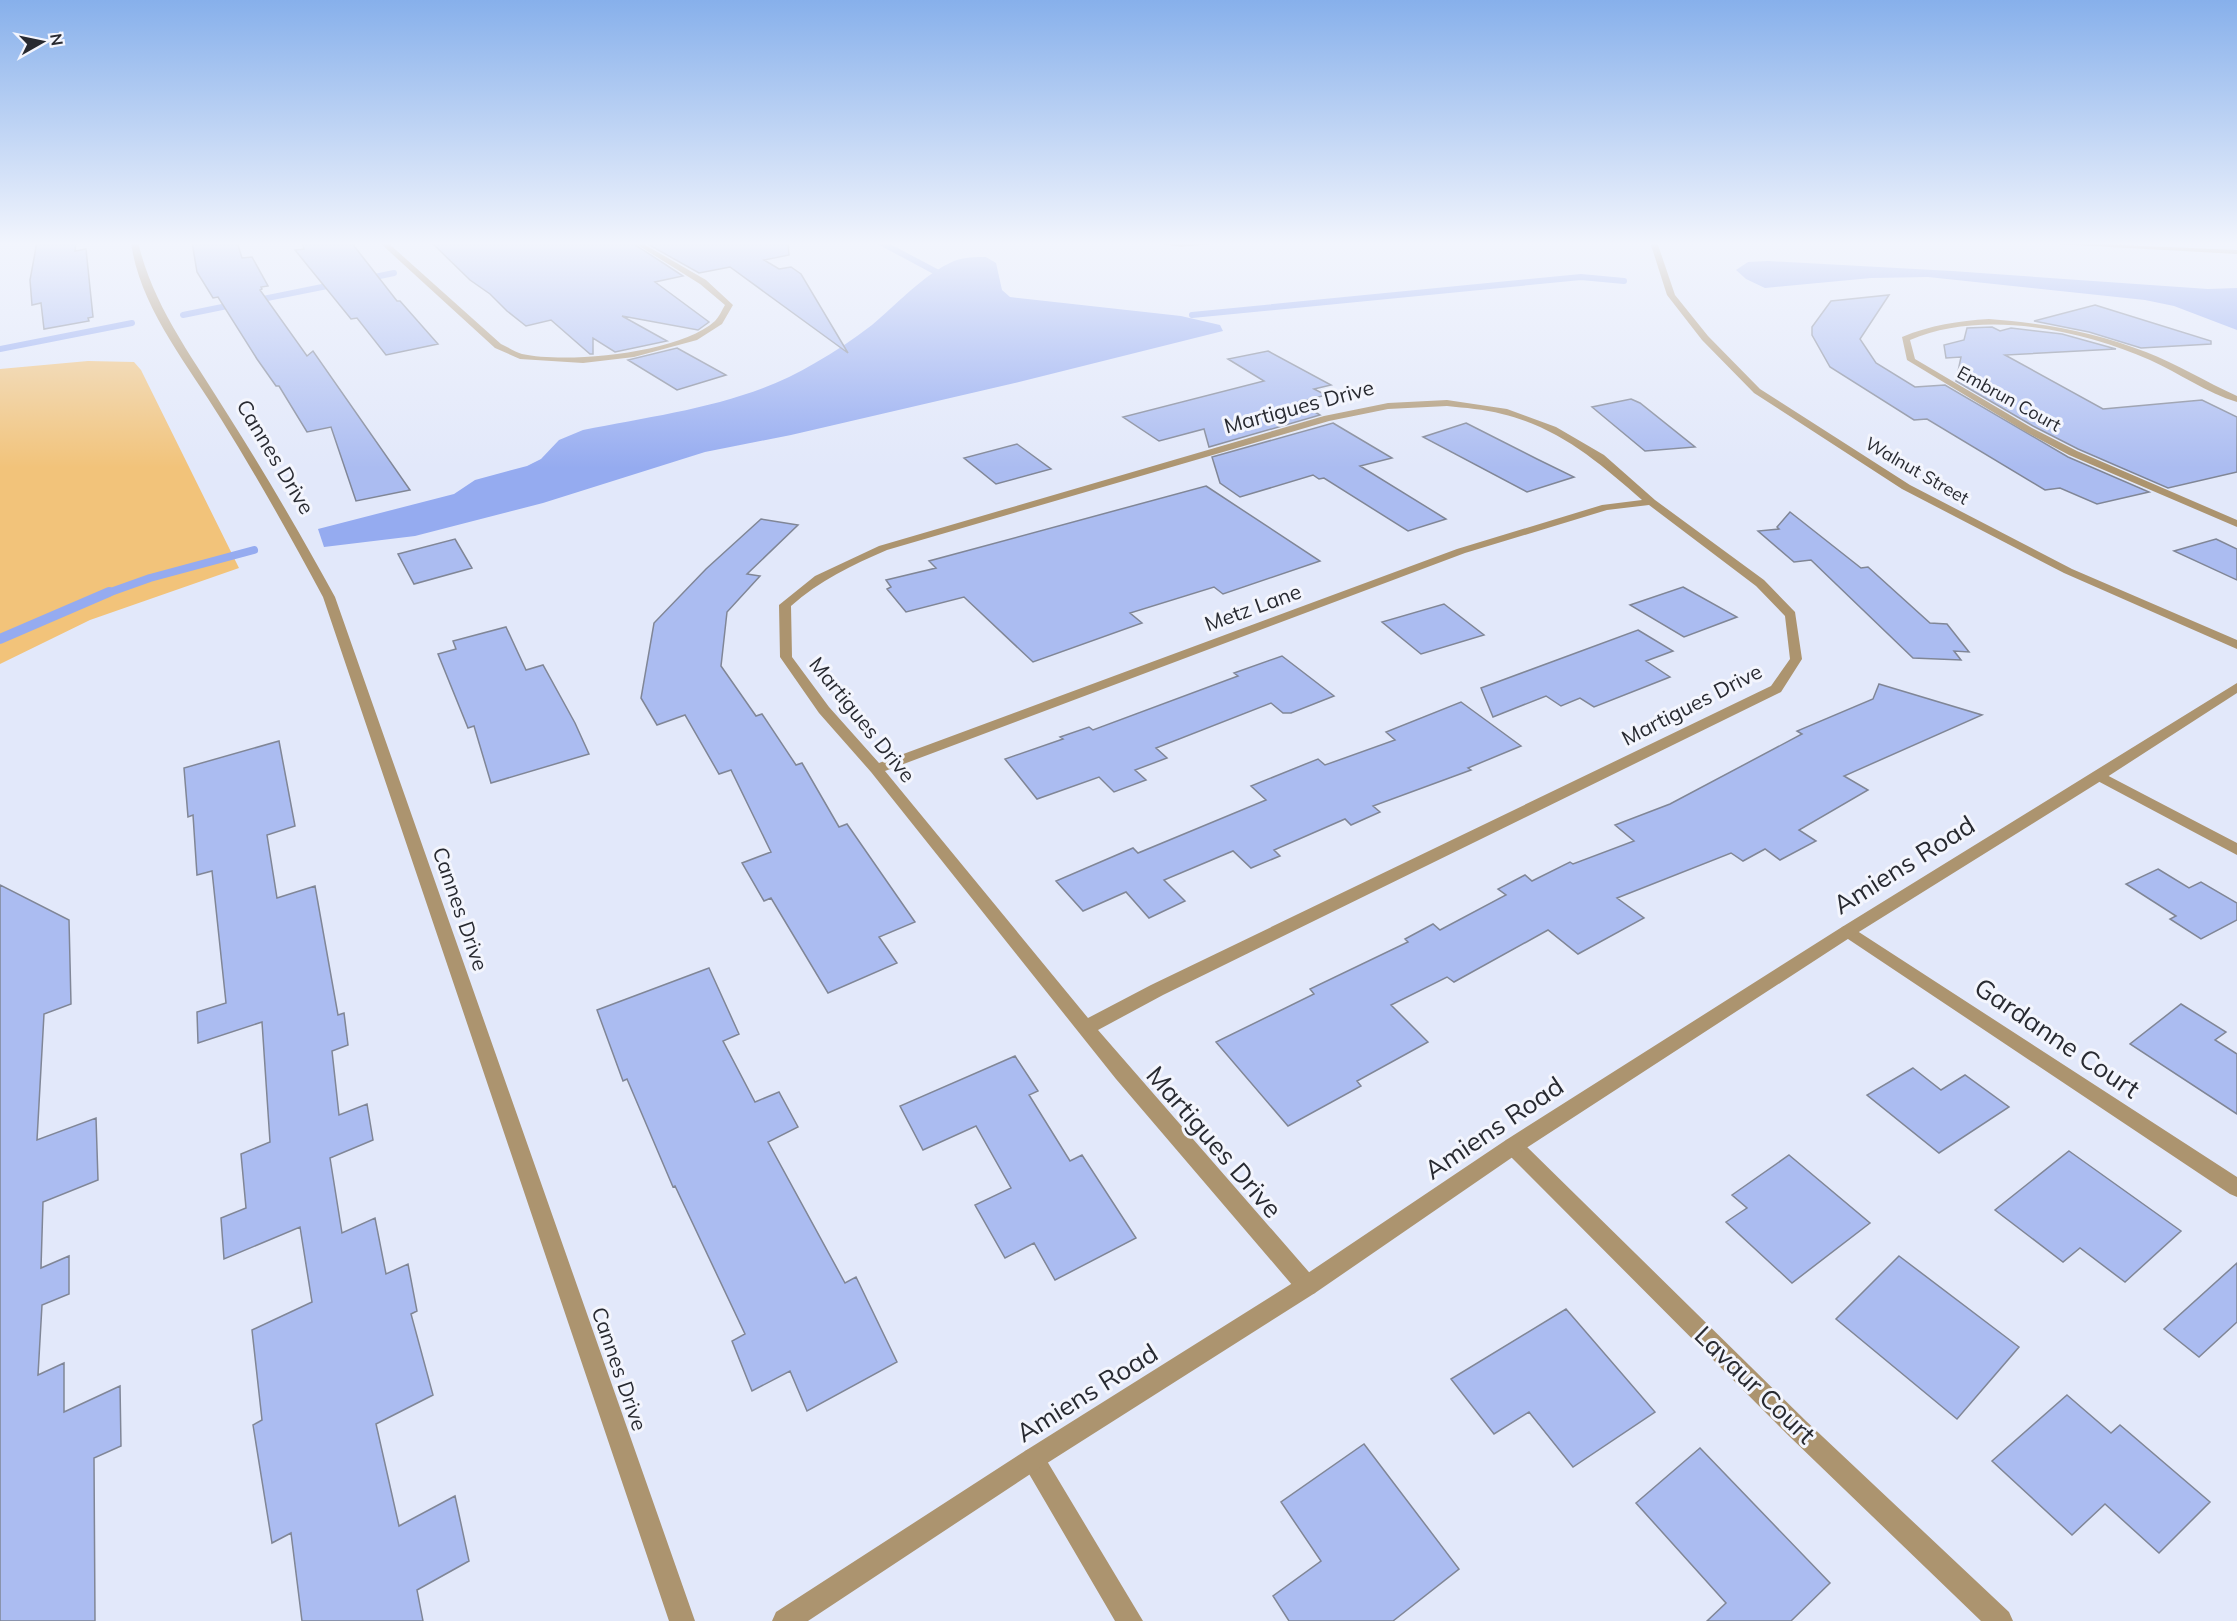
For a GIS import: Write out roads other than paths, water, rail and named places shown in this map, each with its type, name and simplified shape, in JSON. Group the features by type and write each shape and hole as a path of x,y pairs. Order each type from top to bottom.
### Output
{"street":[{"name":"Cannes Drive","path":"164,318 284,513 328,597 682,1621"},
{"path":"466,318 498,346 520,356 583,360 632,355 694,338 719,322 722,318"},
{"name":"Walnut Street","path":"1689,318 1705,338 1756,391 1906,487 2068,571 2237,645"},
{"name":"Embrun Court","path":"2237,399 2143,353 2080,333 1983,321 1940,325 1919,330 1905,339 1911,360 2029,430 2073,453 2237,524"},
{"name":"Martigues Drive","path":"1086,1028 1156,990 1776,689 1796,659 1791,615 1760,583 1651,502 1600,457 1553,429 1504,411 1457,404 1388,406 1327,418 883,548 836,568 804,588 785,605 786,657 824,710 876,769 1123,1074 1307,1286"},
{"name":"Metz Lane","path":"876,769 1461,551 1606,507 1651,502"},
{"name":"Amiens Road","path":"785,1621 1033,1459 1307,1286 1513,1146 1848,931 2099,776 2237,687"},
{"path":"2099,776 2237,850"},
{"name":"Gardanne Court","path":"1848,931 2237,1188"},
{"name":"Lavaur Court","path":"1513,1146 1798,1429 2000,1621"},
{"path":"1033,1459 1130,1621"}],"water":[{"path":"880,318 1188,318 1220,325 1223,331 1019,382 791,435 705,452 543,503 415,536 324,547 318,529 454,494 475,480 527,466 541,459 559,440 583,430 672,413 761,389 822,359"},
{"path":"2205,318 2237,318 2237,330"}],"waterway":[{"path":"0,349 132,323"},
{"path":"105,594 150,578 254,550"},
{"path":"0,639 109,592"}]}
